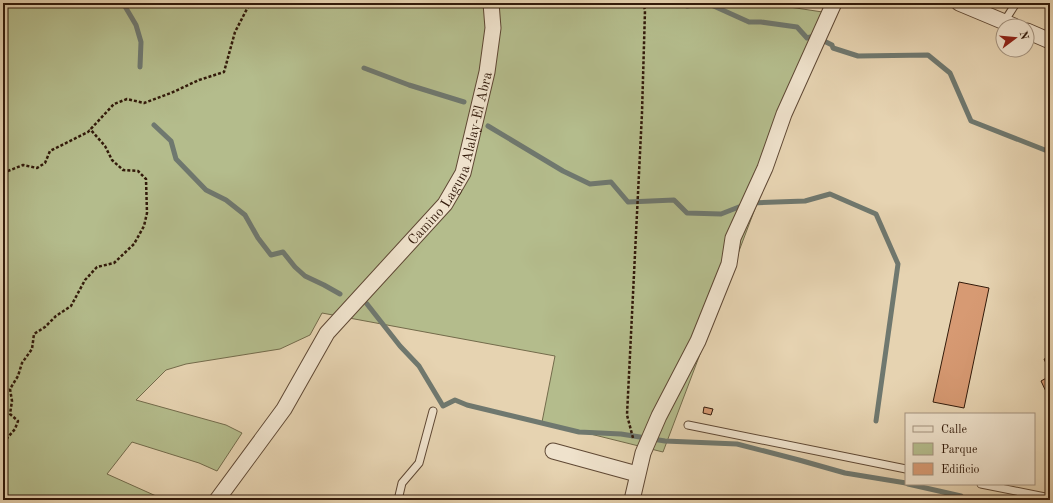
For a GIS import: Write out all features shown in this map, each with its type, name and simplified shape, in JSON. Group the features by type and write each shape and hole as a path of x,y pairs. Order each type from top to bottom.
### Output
{"street":[{"name":"Camino Laguna Alalay-El Abra","path":"217,500 284,409 327,333 445,204 463,173 487,72 493,28 491,3"},
{"path":"632,500 642,453 659,416 698,341 729,264 733,238 765,168 784,114 834,3"},
{"path":"959,3 995,18"},
{"path":"1035,35 1050,41"},
{"path":"553,451 637,474"}],"lane":[{"path":"1011,18 1016,3"},
{"path":"398,500 402,483 419,463 433,411"},
{"path":"688,425 905,469"},
{"path":"986,485 1050,498"}],"path":[{"path":"3,173 23,165 37,168 45,163 50,151 72,141 90,129 114,104 127,99 144,103 199,80 224,72 235,32 250,3"},
{"path":"634,444 627,415 642,113 645,10 643,3"},
{"path":"3,443 15,429 18,421 10,414 12,401 10,389 18,376 22,363 32,349 34,334 71,306 85,280 96,267 114,263 134,244 144,226 147,213 146,179 138,171 123,170 112,160 105,146 90,129"}],"green space":[{"path":"3,3 763,3 829,13 663,452 542,422 555,356 322,313 310,335 280,349 186,364 166,370 136,400 226,425 242,433 217,471 199,463 132,442 107,474 165,500 3,500"}],"building":[{"path":"959,282 989,288 964,408 933,402"},
{"path":"1050,357 1050,372 1044,359"},
{"path":"1050,376 1050,400 1041,381"},
{"path":"704,407 713,409 711,415 703,413"}],"waterway":[{"path":"123,3 136,25 141,42 140,67"},
{"path":"680,3 687,6 703,3"},
{"path":"707,3 749,22 761,22 797,27 807,38 814,36 832,45 833,48 858,56 928,55 950,73 971,121 1050,152"},
{"path":"364,68 409,85 464,102"},
{"path":"154,125 171,141 176,159 206,190 226,200 245,215 258,238 271,255 283,252 295,267 305,276 340,294"},
{"path":"488,126 563,171 590,184 611,182 628,202 674,200 687,213 721,214 744,205"},
{"path":"752,203 805,201 830,194 876,214 898,264 876,421"},
{"path":"367,304 400,346 419,366 443,406 455,400 467,405 579,432 621,434 665,441 737,444 845,473 905,483"},
{"path":"912,485 961,496 964,500"}]}
